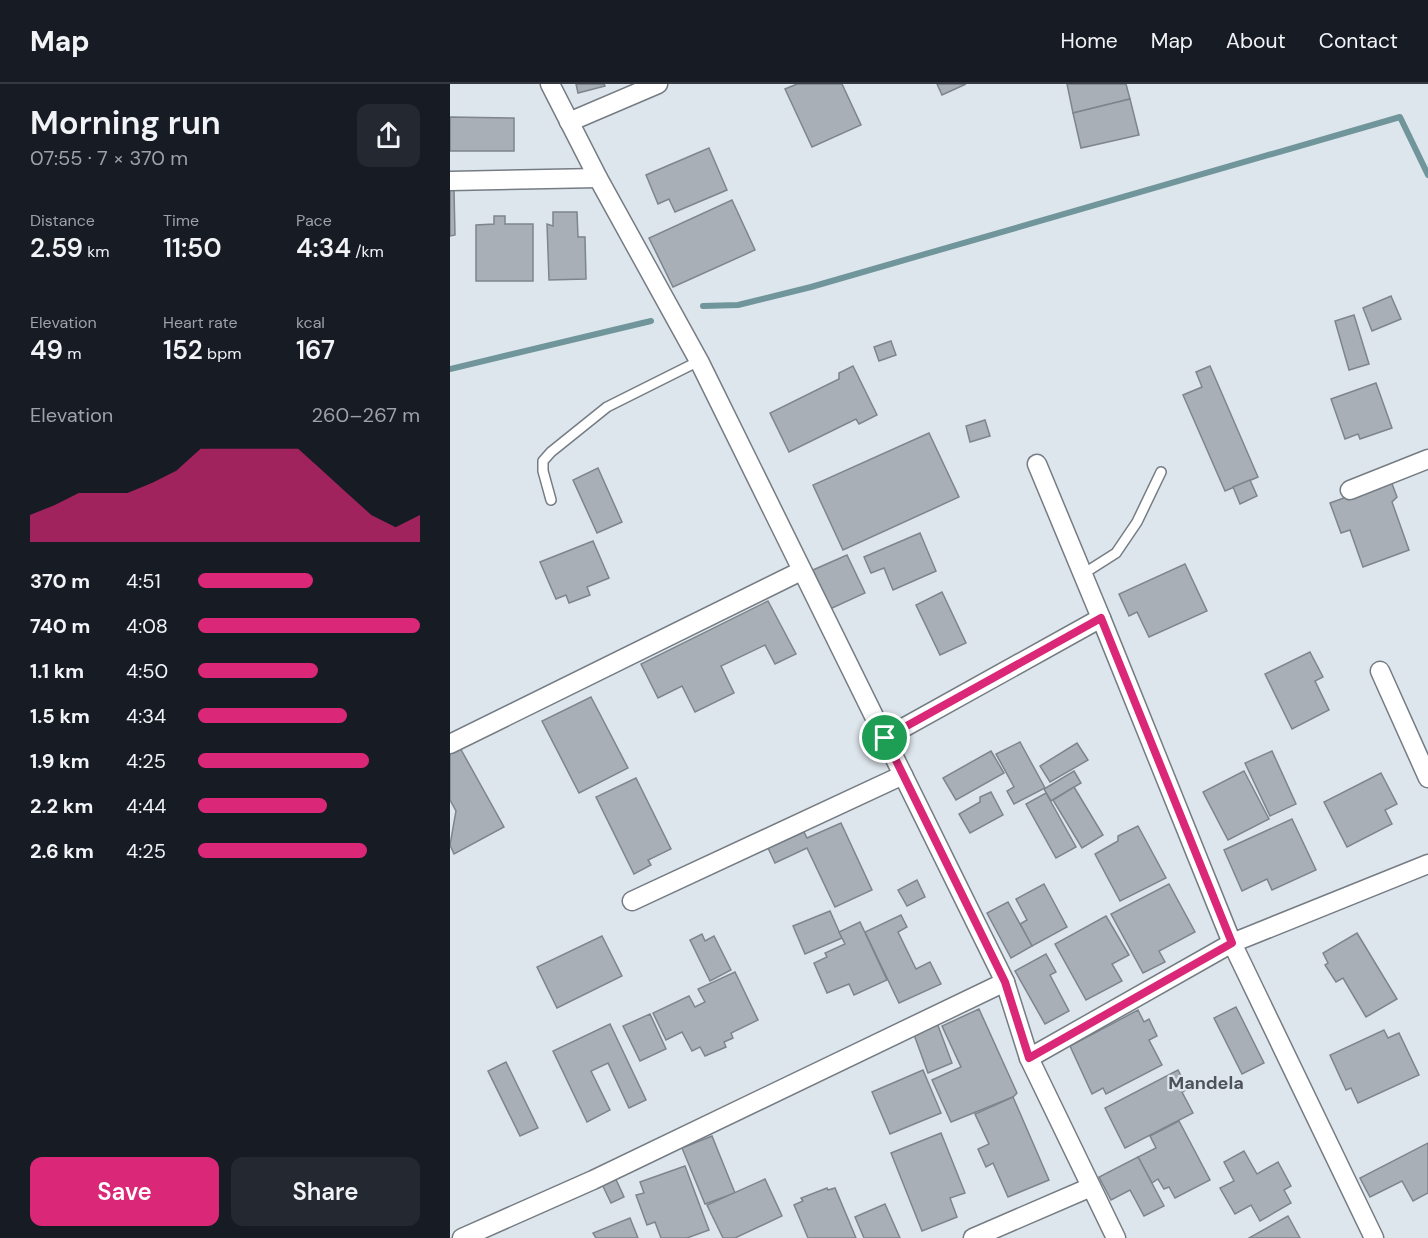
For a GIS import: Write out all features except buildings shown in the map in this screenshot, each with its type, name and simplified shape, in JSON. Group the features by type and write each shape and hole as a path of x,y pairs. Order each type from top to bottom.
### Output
{"street":[{"path":"550,84 598,178 699,361 1005,982 1029,1058 1116,1238"},
{"path":"569,122 658,84"},
{"path":"450,181 598,178"},
{"path":"1350,490 1428,459"},
{"path":"1036,464 1083,574 1232,943 1374,1238"},
{"path":"450,744 801,571"},
{"path":"885,738 1101,618"},
{"path":"1380,671 1428,777"},
{"path":"632,901 903,775"},
{"path":"1029,1058 1232,943 1428,864"},
{"path":"462,1238 593,1180 1005,982"},
{"path":"973,1238 1091,1187"}],"lane":[{"path":"551,500 543,471 543,461 551,452 607,407 699,361"},
{"path":"1083,574 1116,553 1137,522 1161,472"}],"waterway":[{"path":"703,306 738,305 811,287 1400,117 1428,175"},
{"path":"450,369 651,321"}],"district":[{"name":"Mandela","path":"1206,1083"}],"route":[{"path":"1101,618 1232,943 1029,1058 1005,982 885,738 1101,618"}]}
